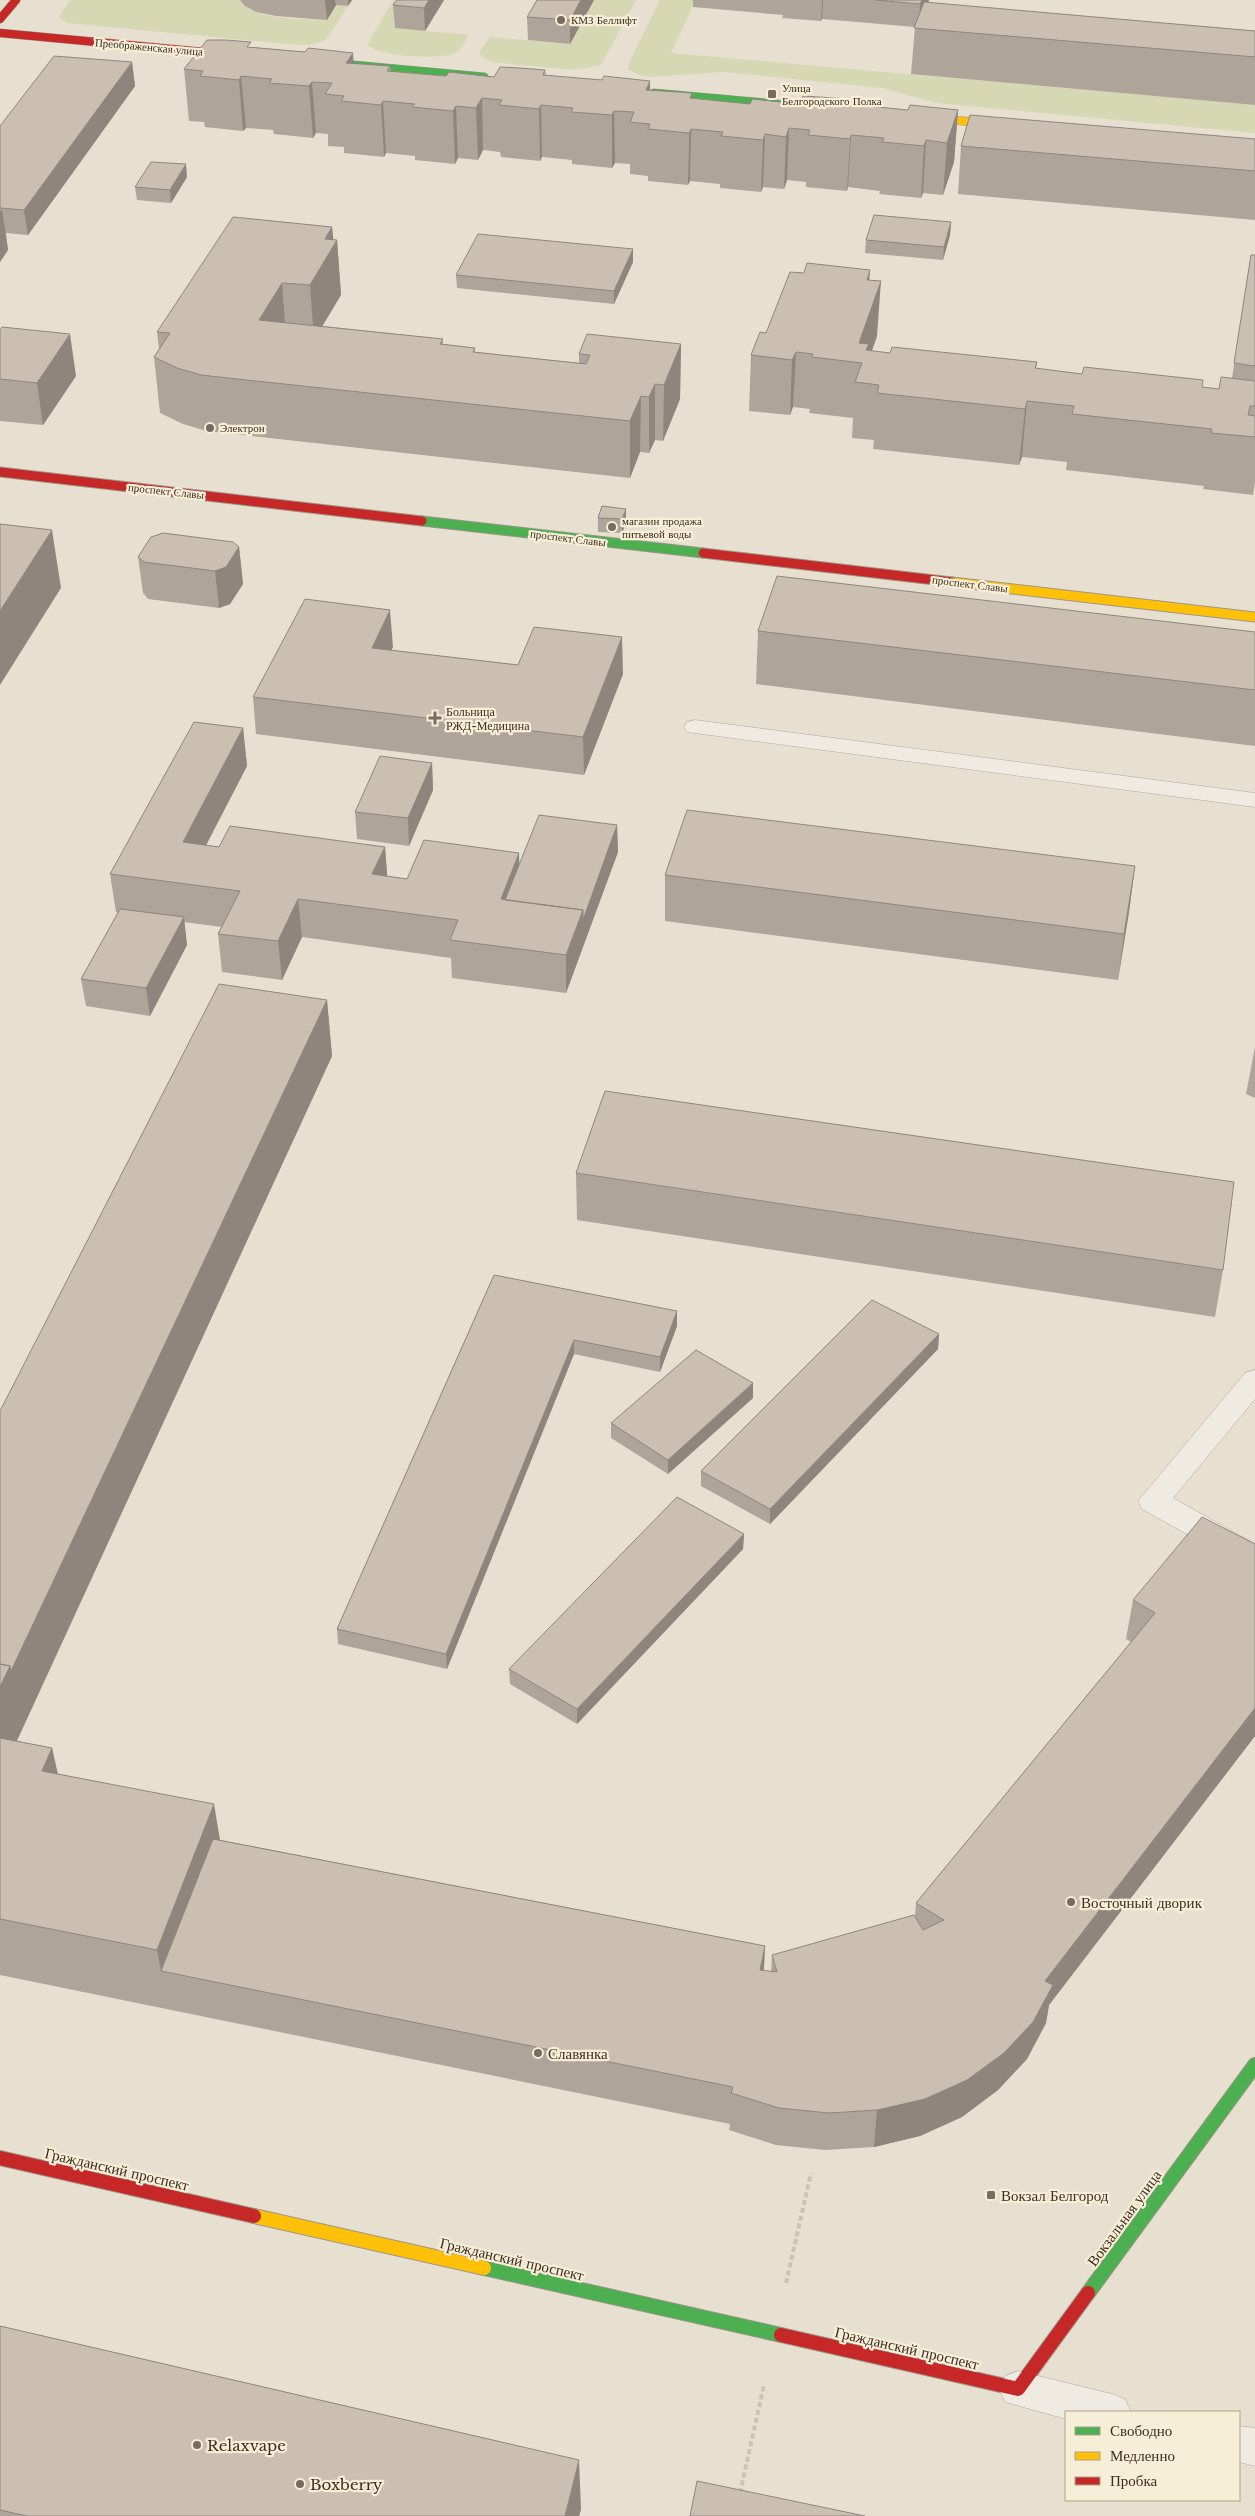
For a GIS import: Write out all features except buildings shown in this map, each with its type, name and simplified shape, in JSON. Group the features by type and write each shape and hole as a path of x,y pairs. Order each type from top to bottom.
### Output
{"main road":[{"path":"0,19 16,0"},
{"name":"Преображенская улица","path":"0,33 248,56"},
{"path":"337,64 495,78"},
{"path":"642,92 798,106"},
{"path":"908,116 1017,126"},
{"name":"проспект Славы","path":"0,472 1255,617"},
{"name":"Вокзальная улица","path":"1018,2389 1255,2065"},
{"name":"Гражданский проспект","path":"0,2158 1018,2389"}],"lane":[{"path":"695,727 1255,800"},
{"path":"1255,1380 1153,1501 1255,1558"},
{"path":"1018,2389 1108,2411"},
{"path":"1240,2444 1255,2447"}],"green space":[{"path":"70,0 240,0 257,12 280,18 326,20 336,5 348,6 326,40 309,45 299,45 67,23 59,17"},
{"path":"393,0 413,0 395,28 469,35 460,50 448,55 424,57 397,55 375,49 368,45 369,41"},
{"path":"594,0 636,0 601,65 574,70 491,62 480,55 480,51 490,37 570,44"},
{"path":"660,0 696,0 671,53 1255,105 1255,133 937,103 882,88 724,72 649,77 639,75 628,69 628,65"}],"traffic: fast":[{"path":"353,65 484,77"},
{"path":"654,93 788,105"},
{"path":"422,521 703,553"},
{"path":"1088,2293 1255,2065"},
{"path":"484,2268 781,2335"}],"traffic: slow":[{"path":"920,117 1005,125"},
{"path":"952,582 1255,617"},
{"path":"254,2216 484,2268"}],"traffic: jam":[{"path":"0,19 16,0"},
{"path":"0,33 235,55"},
{"path":"0,472 422,521"},
{"path":"703,553 952,582"},
{"path":"0,2158 254,2216"},
{"path":"781,2335 1018,2389 1088,2293"}],"place":[{"name":"КМЗ Беллифт","path":"561,20"},
{"name":"Улица Белгородского Полка","path":"772,94"},
{"name":"Электрон","path":"210,428"},
{"name":"магазин продажа питьевой воды","path":"612,527"},
{"name":"Больница РЖД-Медицина","path":"435,718"},
{"name":"Восточный дворик","path":"1071,1902"},
{"name":"Славянка","path":"538,2053"},
{"name":"Вокзал Белгород","path":"991,2195"},
{"name":"Relaxvape","path":"197,2445"},
{"name":"Boxberry","path":"300,2484"}]}
